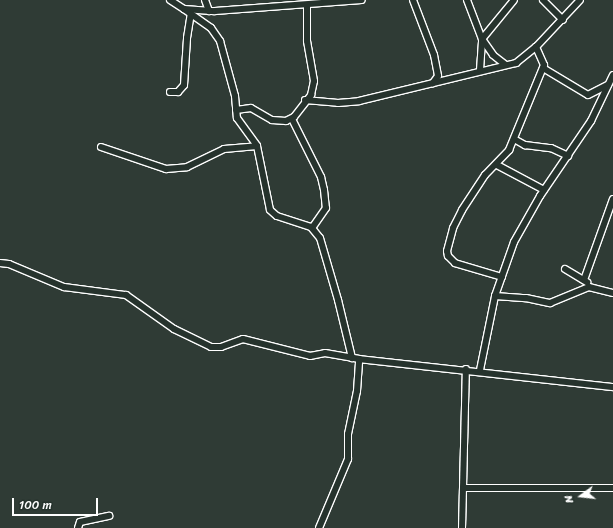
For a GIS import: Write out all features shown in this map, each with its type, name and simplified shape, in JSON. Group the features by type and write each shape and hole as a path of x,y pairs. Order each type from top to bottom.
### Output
{"street":[{"path":"170,0 211,28 220,41 235,96 238,120 257,146 270,210 277,216 312,228 323,244 352,358"},
{"path":"205,0 209,11"},
{"path":"184,9 209,11 362,0"},
{"path":"413,0 434,55 438,76 433,83"},
{"path":"467,0 482,39 493,55 506,65"},
{"path":"480,70 482,39 514,0"},
{"path":"543,0 563,20"},
{"path":"305,100 347,102 506,65 525,58 563,20 580,0"},
{"path":"236,110 251,108 278,122 292,119 305,100 311,95 314,80 307,41 307,5"},
{"path":"170,92 178,92 184,88 187,38 191,14"},
{"path":"502,277 455,263 448,256 447,251 453,228 462,210 486,175 497,165 509,150 545,61 536,48"},
{"path":"543,68 588,95 608,85"},
{"path":"480,370 495,296 514,242 544,190 592,121 613,75"},
{"path":"292,119 321,177 324,190 326,208 312,228"},
{"path":"514,138 525,145 551,148 568,156"},
{"path":"101,147 166,169 187,167 224,149 257,146"},
{"path":"497,165 544,190"},
{"path":"584,280 602,235 613,199"},
{"path":"0,263 14,265 64,287 126,295 174,329 211,347 221,347 243,340 310,356 322,352 359,359 480,370 613,387"},
{"path":"565,269 595,287 613,293"},
{"path":"495,296 526,298 550,303 562,300 577,290 595,287"},
{"path":"319,528 348,459 348,434 360,373 359,359"},
{"path":"462,528 466,369"},
{"path":"463,488 613,488"},
{"path":"78,528 80,522 109,516"}]}
